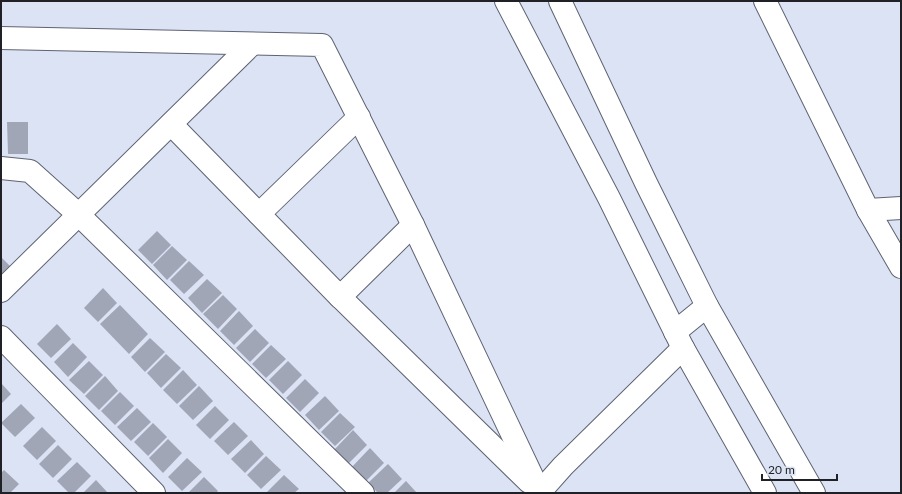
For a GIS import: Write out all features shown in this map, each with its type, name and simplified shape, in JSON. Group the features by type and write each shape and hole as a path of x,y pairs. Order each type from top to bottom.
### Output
{"street":[{"path":"506,1 609,198 679,340 765,493"},
{"path":"560,1 646,183 707,306 814,493"},
{"path":"765,1 868,210 901,267"},
{"path":"1,38 322,45 413,225 540,493"},
{"path":"1,291 252,44"},
{"path":"259,214 359,117"},
{"path":"171,124 340,296 540,493"},
{"path":"1,168 30,171 79,215 363,493"},
{"path":"868,210 901,208"},
{"path":"340,296 413,225"},
{"path":"540,493 679,340 707,306"},
{"path":"1,338 154,493"}],"building":[{"path":"7,122 28,122 28,154 8,154"},
{"path":"157,231 171,245 152,264 138,250"},
{"path":"172,246 187,260 167,280 153,265"},
{"path":"1,257 13,269 1,281"},
{"path":"189,261 204,275 184,294 170,280"},
{"path":"207,279 222,293 202,313 188,298"},
{"path":"103,288 117,303 98,322 84,308"},
{"path":"223,295 237,309 218,329 203,314"},
{"path":"120,305 148,334 129,354 100,324"},
{"path":"239,311 253,326 234,345 220,331"},
{"path":"57,324 71,339 51,358 37,344"},
{"path":"255,329 269,343 250,362 236,348"},
{"path":"150,338 165,352 145,372 131,357"},
{"path":"73,343 87,357 68,377 54,362"},
{"path":"271,345 286,359 266,378 252,364"},
{"path":"166,354 181,368 161,388 147,373"},
{"path":"89,361 103,375 84,394 69,380"},
{"path":"288,361 302,375 283,394 269,380"},
{"path":"183,370 197,385 177,404 163,390"},
{"path":"105,376 118,391 99,410 85,396"},
{"path":"305,379 319,393 300,412 286,398"},
{"path":"1,383 11,394 1,404"},
{"path":"199,386 213,401 193,420 179,406"},
{"path":"120,392 134,406 115,425 101,411"},
{"path":"325,396 339,411 319,430 305,415"},
{"path":"21,404 35,418 15,437 1,423"},
{"path":"215,406 229,420 210,439 196,425"},
{"path":"137,408 151,422 131,441 117,427"},
{"path":"340,413 355,427 335,446 321,432"},
{"path":"234,422 248,436 228,455 214,441"},
{"path":"153,423 167,437 148,456 134,442"},
{"path":"42,427 56,441 37,460 23,446"},
{"path":"353,430 367,445 348,464 334,450"},
{"path":"168,439 182,453 163,473 149,458"},
{"path":"251,440 264,454 245,473 231,459"},
{"path":"58,445 72,459 53,478 39,464"},
{"path":"370,448 384,463 365,482 351,468"},
{"path":"266,456 281,470 261,489 247,475"},
{"path":"187,458 202,472 182,491 168,477"},
{"path":"77,462 91,476 74,493 69,493 57,481"},
{"path":"388,464 402,479 387,493 378,493 368,483"},
{"path":"4,470 19,484 10,493 1,493 1,473"},
{"path":"284,475 299,489 294,493 266,493"},
{"path":"204,477 218,491 216,493 188,493"},
{"path":"96,480 108,493 83,493"},
{"path":"406,481 417,493 394,493"}]}
